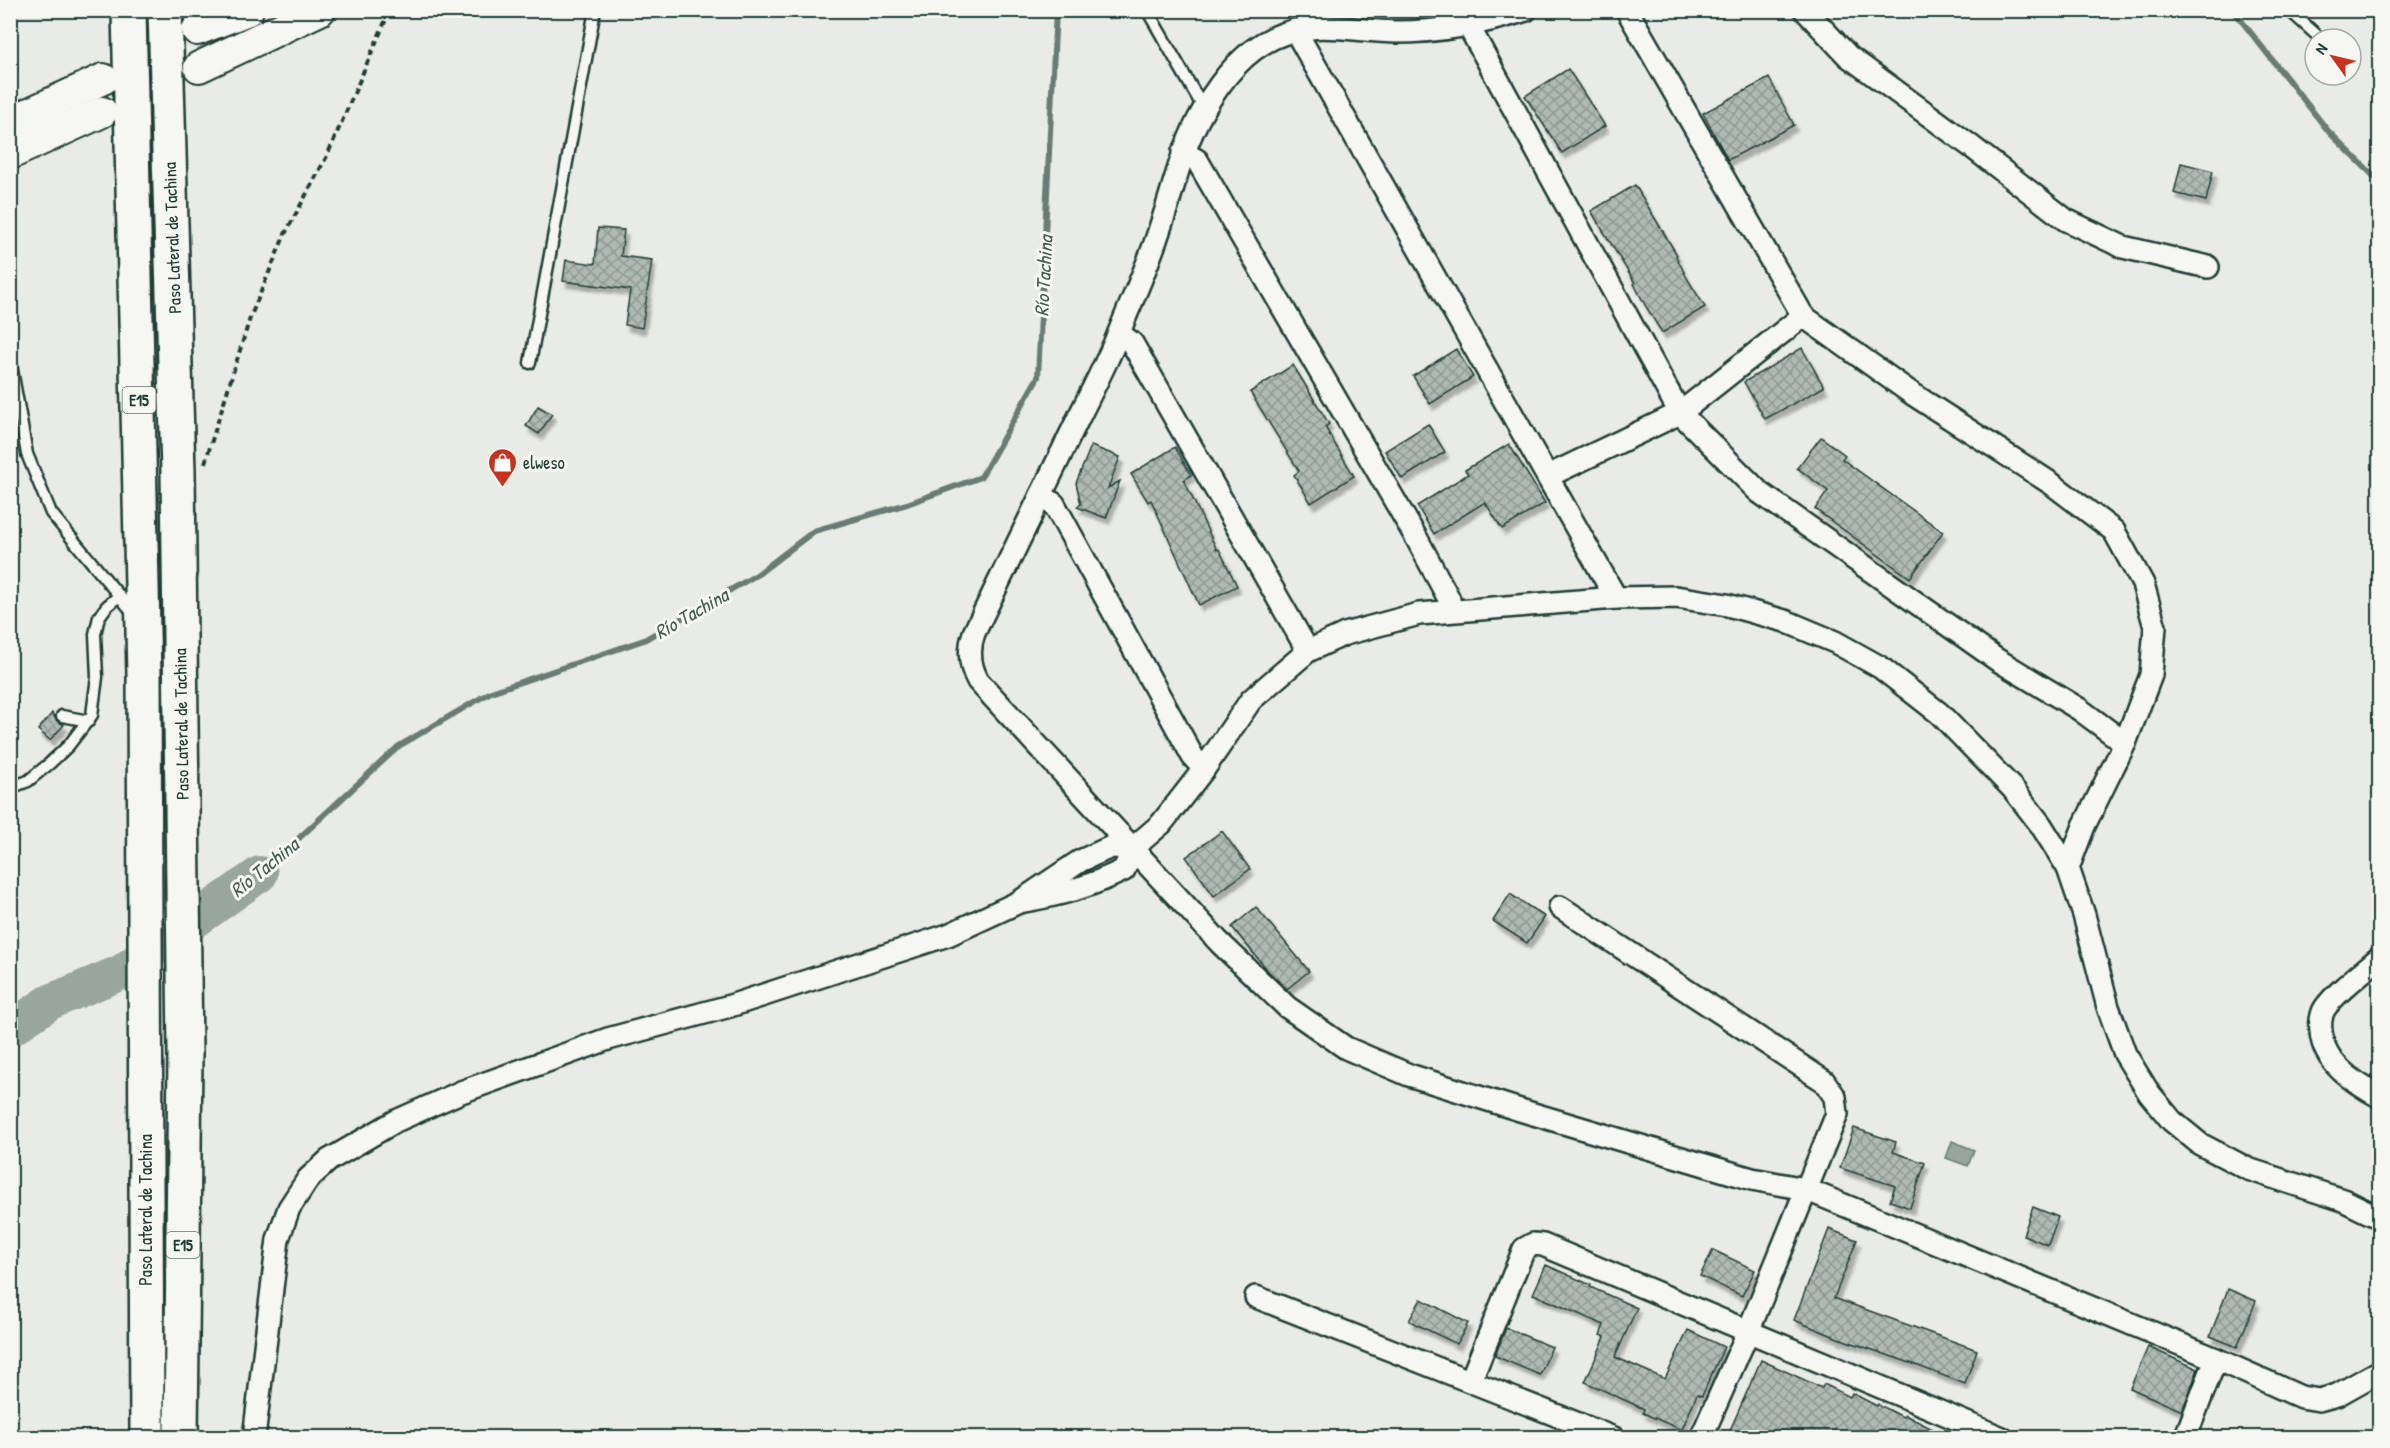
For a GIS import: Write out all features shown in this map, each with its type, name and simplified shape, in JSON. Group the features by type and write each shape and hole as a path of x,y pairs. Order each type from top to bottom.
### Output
{"highway":[{"name":"Paso Lateral de Tachina","path":"129,10 144,675 147,1437"},
{"name":"Paso Lateral de Tachina","path":"165,10 178,472 182,764 185,1053 182,1437"},
{"path":"144,675 179,674"}],"street":[{"path":"197,30 248,10"},
{"path":"199,67 320,10"},
{"path":"1526,10 1467,25 1395,32 1336,26 1295,30 1273,38 1248,54 1226,79 1204,109 1183,153 1161,228 1119,333 974,633 970,644 971,665 983,688 1220,943 1287,1007 1346,1048 1409,1075 1520,1110 1752,1179 1805,1189 2216,1359 2301,1397 2319,1400 2337,1395 2379,1371"},
{"path":"1627,10 1803,316 1911,393 2052,484 2114,531 2143,584 2155,627 2151,675 2125,743 2084,826 2068,868"},
{"path":"1805,10 1848,57 1972,147 2066,220 2123,247 2208,267"},
{"path":"1467,25 1680,412 1759,492 1996,659 2079,709 2125,743"},
{"path":"1295,30 1616,598"},
{"path":"10,122 103,79"},
{"path":"10,154 102,112"},
{"path":"1183,153 1197,160 1227,211 1417,539 1449,599 1450,611"},
{"path":"1548,476 1680,412 1803,316"},
{"path":"1119,333 1132,343 1308,651"},
{"path":"1041,495 1054,504 1193,757 1204,769"},
{"path":"254,1437 278,1239 289,1208 308,1179 329,1160 396,1121 461,1092 608,1039 751,999 948,935 1019,902 1065,894 1117,874 1124,870 1132,848 1161,824 1204,769 1251,700 1308,651 1345,633 1419,614 1616,598 1676,597 1727,605 1785,621 1835,642 1880,667 1939,713 2013,789 2041,825 2068,868 2084,915 2108,1007 2125,1054 2149,1093 2172,1121 2200,1144 2248,1169 2343,1200 2379,1218"},
{"path":"1560,907 1824,1081 1835,1097 1837,1114 1748,1332 1701,1437"},
{"path":"2379,957 2323,1011 2320,1027 2322,1045 2330,1059 2355,1083 2379,1097"},
{"path":"1471,1380 1524,1249 1533,1244 1543,1245 2002,1437"},
{"path":"1256,1297 1614,1437"},
{"path":"2185,1437 2216,1359"}],"lane":[{"path":"530,363 595,10"},
{"path":"1147,10 1204,109"},
{"path":"2289,10 2308,27"},
{"path":"10,359 27,454 51,513 143,625"},
{"path":"10,788 28,781 49,764 69,745 92,715 98,677 95,634 99,617 119,596"},
{"path":"62,716 88,721"}],"path":[{"path":"205,464 250,318 285,234 327,156 390,10"}],"shaded area":[{"path":"1952,1141 1974,1150 1968,1166 1946,1158"}],"building":[{"path":"1568,69 1605,126 1562,153 1525,96"},
{"path":"1769,78 1794,125 1728,160 1703,113"},
{"path":"2181,163 2213,171 2206,201 2174,193"},
{"path":"1635,185 1705,307 1662,333 1635,283 1591,211"},
{"path":"598,228 624,230 621,256 652,260 642,328 625,325 630,290 563,281 566,260 595,264"},
{"path":"1802,348 1824,387 1765,419 1744,382"},
{"path":"1456,349 1473,377 1430,404 1413,376"},
{"path":"1293,365 1329,424 1325,427 1354,476 1311,503 1294,475 1299,471 1250,392"},
{"path":"538,406 552,414 539,434 526,426"},
{"path":"1428,424 1445,452 1402,479 1385,451"},
{"path":"1821,437 1845,455 1842,459 1943,532 1910,578 1815,509 1828,491 1797,468"},
{"path":"1509,444 1545,503 1502,529 1485,502 1434,534 1417,506 1468,474 1465,470"},
{"path":"1091,446 1120,457 1108,488 1120,481 1106,518 1077,507 1081,504 1076,483"},
{"path":"1175,447 1191,475 1184,480 1237,586 1199,605 1151,500 1148,502 1131,474"},
{"path":"52,713 57,721 64,725 50,740 38,730"},
{"path":"1222,831 1250,869 1214,896 1186,857"},
{"path":"1510,894 1545,917 1527,943 1493,921"},
{"path":"1256,907 1309,971 1287,989 1269,972 1232,927"},
{"path":"1854,1128 1896,1142 1893,1152 1925,1163 1910,1208 1890,1201 1895,1186 1840,1168"},
{"path":"2033,1207 2058,1217 2048,1245 2023,1235"},
{"path":"1829,1229 1857,1240 1834,1298 1977,1350 1965,1384 1794,1320"},
{"path":"1713,1250 1755,1270 1742,1296 1700,1276"},
{"path":"1546,1265 1637,1308 1615,1357 1665,1379 1688,1330 1724,1347 1702,1396 1697,1394 1682,1430 1643,1413 1644,1409 1585,1382 1605,1337 1600,1335 1604,1325 1533,1294"},
{"path":"2228,1289 2256,1301 2237,1347 2210,1336"},
{"path":"1421,1299 1468,1323 1457,1344 1409,1321"},
{"path":"1506,1328 1552,1347 1540,1375 1495,1356"},
{"path":"2148,1347 2198,1369 2182,1411 2130,1388"},
{"path":"1761,1360 1822,1388 1824,1384 1850,1397 1852,1393 1903,1417 1905,1415 1948,1437 1727,1437"}],"waterway":[{"name":"Río Tachina","path":"260,874 399,746 491,692 644,640 758,574 814,531 907,504 981,477 1038,377 1056,10"},
{"name":"Río Tachina","path":"2233,10 2329,132 2380,182"},
{"name":"Río Tachina","path":"10,1029 50,1002 122,972 260,874"}],"place":[{"name":"elweso","path":"502,488"}]}
